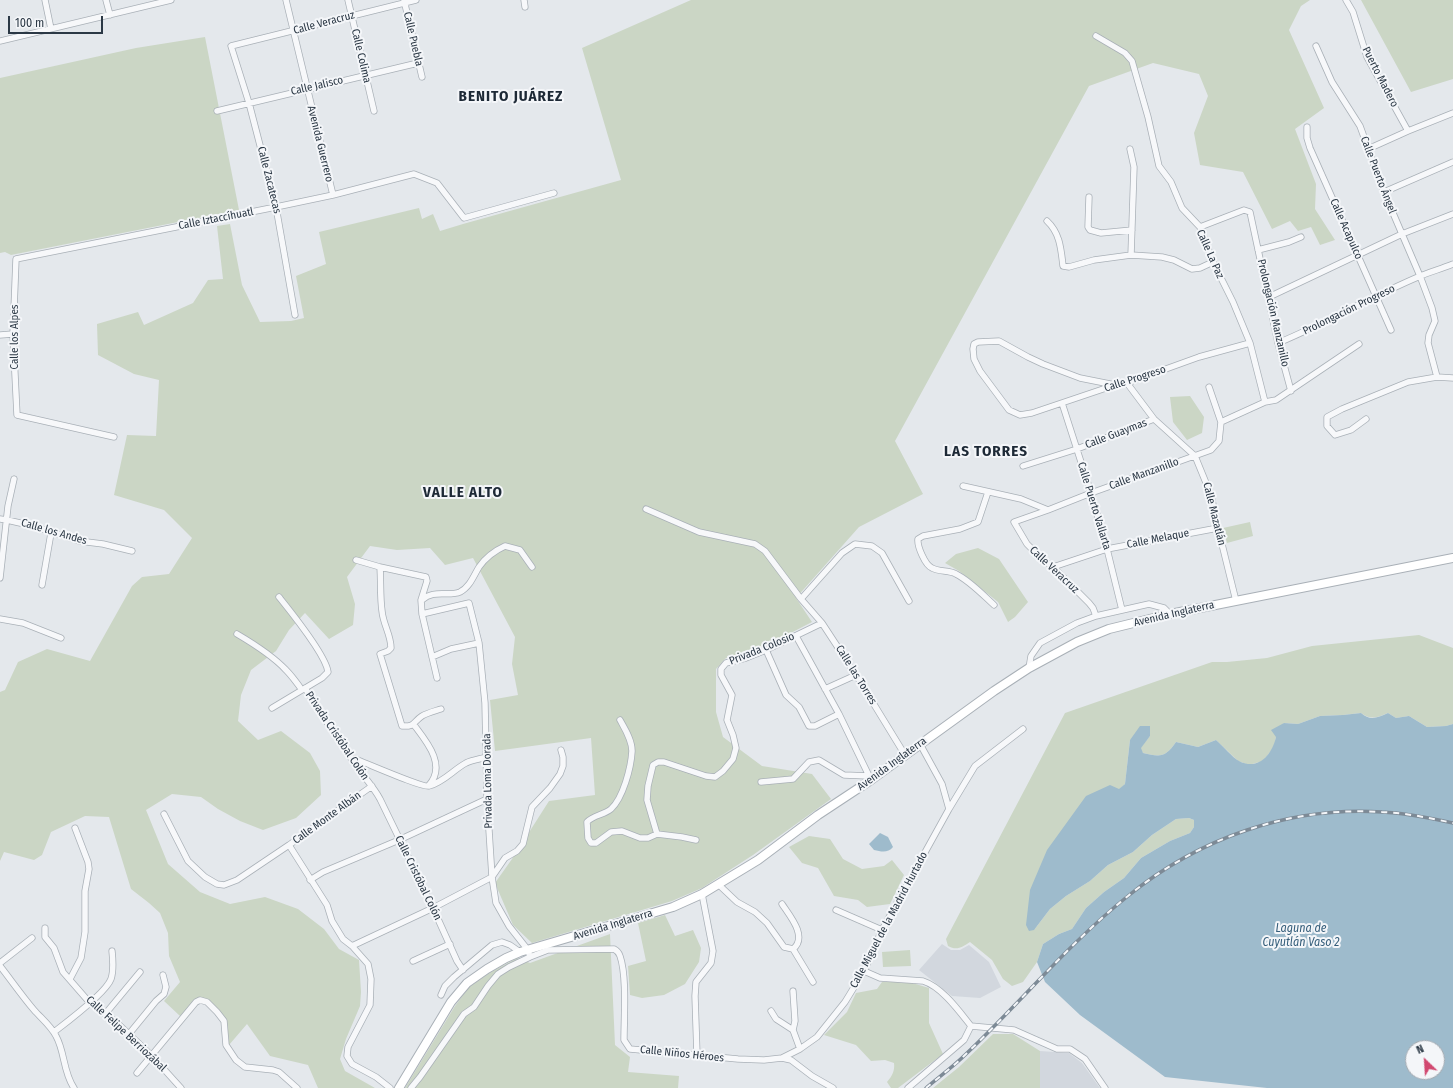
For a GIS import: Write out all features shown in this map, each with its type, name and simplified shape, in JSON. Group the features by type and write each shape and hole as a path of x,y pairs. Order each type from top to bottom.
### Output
{"main road":[{"name":"Avenida Inglaterra","path":"399,1088 451,1002 467,983 487,969 506,958 673,907 719,885 758,860 818,815 994,691 1029,668 1077,642 1109,629 1170,614 1453,558"}],"street":[{"path":"44,0 51,29"},
{"path":"106,0 110,15"},
{"path":"0,41 170,0"},
{"name":"Avenida Guerrero","path":"286,0 333,195"},
{"name":"Calle Colima","path":"348,0 374,111"},
{"name":"Calle Veracruz","path":"231,46 416,0"},
{"path":"524,0 525,7"},
{"name":"Puerto Madero","path":"1346,0 1353,12 1367,57 1408,131"},
{"name":"Calle Puebla","path":"404,2 422,77"},
{"name":"Calle La Paz","path":"1096,36 1125,53 1132,61 1148,117 1159,166 1171,182 1182,208 1200,227 1213,262 1233,302 1250,343 1265,402"},
{"name":"Calle Zacatecas","path":"231,46 249,102 276,207 295,315"},
{"name":"Calle Puerto Ángel","path":"1316,46 1332,82 1360,126 1384,192 1432,308 1435,321 1429,335 1428,343 1437,378"},
{"name":"Calle Jalisco","path":"217,111 249,102 418,63"},
{"path":"1368,149 1453,113"},
{"name":"Calle Acapulco","path":"1307,127 1307,138 1310,148 1391,330"},
{"path":"1130,149 1134,167 1131,255"},
{"path":"1384,192 1453,162"},
{"name":"Calle Iztaccíhuatl","path":"16,259 333,195 414,174 437,183 464,218 554,194"},
{"path":"1089,197 1088,227 1090,230 1101,233 1132,230"},
{"name":"Prolongación Manzanillo","path":"1200,227 1247,210 1250,212 1278,343 1291,391"},
{"path":"1269,297 1402,234 1453,214"},
{"path":"1047,221 1053,227 1060,242 1063,266 1069,267 1094,260 1131,255 1162,257 1174,260 1192,269 1200,268 1213,262"},
{"path":"1258,250 1289,242 1301,237"},
{"name":"Calle los Alpes","path":"16,259 13,334 17,415 114,437"},
{"name":"Prolongación Progreso","path":"1278,343 1420,276 1453,264"},
{"path":"0,335 13,334"},
{"name":"Calle Progreso","path":"1115,385 1080,378 1028,358 999,341 978,342 974,344 974,359 980,371 1009,410 1020,415 1062,403 1115,385 1127,383 1199,357 1250,343"},
{"path":"1221,422 1265,402 1276,400 1360,344"},
{"path":"1366,419 1351,430 1335,434 1327,426 1327,417 1342,409 1408,382 1437,378 1453,378"},
{"name":"Calle Mazatlán","path":"1127,383 1154,419 1195,456 1211,495 1236,601"},
{"path":"1195,456 1211,450 1219,441 1221,422 1209,387"},
{"name":"Calle Puerto Vallarta","path":"1062,403 1091,493 1122,610"},
{"name":"Calle Guaymas","path":"1022,466 1077,449 1154,419"},
{"name":"Calle Manzanillo","path":"1014,522 1195,456"},
{"path":"0,578 14,479"},
{"path":"963,486 1021,499 1048,510"},
{"path":"988,492 978,522 960,529 923,536 918,539 917,544 927,564 931,568 955,573 971,584 994,605"},
{"name":"Calle las Torres","path":"646,509 700,532 755,544 765,551 801,599 822,623 905,755"},
{"name":"Calle los Andes","path":"0,519 33,526 79,541 103,544 132,551"},
{"name":"Calle Veracruz","path":"1014,522 1027,544 1042,559 1053,567 1093,608 1096,616"},
{"name":"Calle Melaque","path":"1053,567 1107,549 1218,528"},
{"path":"42,585 51,533"},
{"path":"801,599 842,553 854,544 872,546 882,553 908,601"},
{"path":"421,600 425,597 439,593 454,593 461,591 470,583 488,556 505,546 520,550 532,567"},
{"path":"356,560 426,577 427,581 421,600 422,614 437,678"},
{"path":"380,567 382,613 391,641 391,648 380,654 402,726 409,727 414,725 422,716 441,709"},
{"path":"279,597 293,614 327,665 328,672 322,678 303,689"},
{"name":"Privada Loma Dorada","path":"422,614 469,603 479,644 485,703 487,799 492,877 496,903 526,953"},
{"path":"1029,668 1031,656 1040,643 1077,623 1096,616 1150,604 1164,608 1170,614"},
{"path":"0,619 23,623 61,638"},
{"name":"Privada Colosio","path":"657,834 647,800 648,786 653,765 658,762 664,762 706,776 715,776 723,772 733,759 736,748 727,720 732,695 721,675 721,669 726,663 746,658 766,650 822,623"},
{"name":"Privada Cristóbal Colón","path":"237,634 272,657 303,689 372,786"},
{"path":"796,636 825,689 870,778"},
{"path":"432,657 451,649 479,644"},
{"path":"766,650 786,695 799,706 809,726 815,726 838,714"},
{"path":"825,689 856,675"},
{"name":"Privada Cristóbal Colón","path":"272,708 303,689"},
{"path":"620,720 628,734 632,750 627,774 618,800 609,810 591,818 587,822 588,838 591,843 596,843 611,832 622,830 640,838 648,838 657,834 696,840"},
{"path":"414,725 427,742 434,757 437,771 432,781 427,786"},
{"name":"Calle Miguel de la Madrid Hurtado","path":"764,1060 782,1058 800,1049 817,1037 845,1002 864,971 882,930 949,809 975,766 1023,729"},
{"path":"920,744 942,784 949,809"},
{"path":"352,946 433,908 492,877 505,858 517,851 523,844 532,807 560,774 563,766 561,750"},
{"path":"350,757 419,785 427,786 443,780 460,767 472,761 487,757"},
{"path":"761,782 793,779 809,762 819,760 844,775 870,778"},
{"name":"Calle Cristóbal Colón","path":"372,786 433,908 457,961 463,970"},
{"name":"Calle Monte Albán","path":"372,786 289,845 327,906 332,921 343,939 352,946 368,964 371,979 370,1005 348,1047 348,1056 352,1064 376,1077 390,1088"},
{"path":"310,880 323,872 399,840 487,799"},
{"path":"164,814 188,861 205,877 217,884 224,885 237,880 289,845"},
{"path":"70,979 81,958 85,932 85,891 89,869 88,862 75,828"},
{"path":"719,885 736,902 759,915 767,923 784,947 793,949 813,982"},
{"path":"697,1055 696,982 711,963 713,951 702,894"},
{"path":"782,904 797,927 799,937 797,946 793,949"},
{"path":"836,910 882,930"},
{"name":"Calle Felipe Berriozábal","path":"45,928 45,937 54,948 63,972 90,1003 106,1013 129,1034 152,1056 181,1088"},
{"path":"32,938 0,964 34,1010 54,1032 60,1044 70,1083 74,1088"},
{"path":"411,1088 464,1014 474,1007 498,974 526,953 502,942 492,945 445,986 441,995"},
{"path":"413,961 450,944"},
{"name":"Calle Niños Héroes","path":"526,953 548,950 567,951 614,948 620,955 623,977 624,1040 626,1045 630,1048 738,1059 764,1060"},
{"path":"54,1032 90,1003 111,981 113,973 112,951"},
{"path":"864,971 880,978 923,981 930,983 952,1002 971,1026 1014,1030 1058,1049 1070,1048 1085,1060 1106,1088"},
{"path":"106,1013 140,972"},
{"path":"129,1034 149,1009 164,994 166,987 164,975"},
{"path":"793,991 795,1021 793,1030 800,1049"},
{"path":"137,1073 196,1002 200,1000 207,1002 224,1021 226,1045 236,1060 245,1066 280,1072 295,1088"},
{"path":"771,1011 776,1019 793,1030"},
{"path":"908,1088 964,1040 971,1026"},
{"path":"782,1058 791,1060 812,1076 833,1088"}],"shaded area":[{"path":"942,944 951,950 960,950 969,945 989,962 1001,987 980,998 952,996 919,970"},
{"path":"1040,1051 1069,1053 1082,1063 1100,1088 1040,1088"}],"green space":[{"path":"691,0 1310,0 1301,6 1289,30 1324,108 1295,129 1316,184 1315,209 1335,240 1320,245 1311,227 1298,231 1290,221 1272,229 1243,172 1200,165 1194,133 1208,96 1199,74 1153,63 1089,86 895,441 923,494 859,527 796,598 812,622 758,650 726,658 716,669 716,712 723,737 762,766 812,774 831,799 753,855 702,888 672,901 532,943 513,925 495,883 549,801 595,795 591,738 495,751 490,700 518,695 512,664 515,637 473,558 445,565 430,548 397,550 370,546 347,577 355,604 353,625 329,639 305,613 289,630 276,651 251,670 241,695 238,721 258,740 281,731 310,753 320,771 321,795 296,818 263,830 240,821 218,809 201,797 172,794 146,810 168,864 200,892 230,904 265,897 298,909 324,929 339,949 359,960 361,992 360,1006 346,1039 340,1059 345,1071 375,1088 318,1088 308,1065 270,1056 247,1024 229,1045 226,1026 206,1000 197,999 180,1016 164,1001 180,982 169,956 168,933 160,913 131,889 109,817 85,816 51,832 42,855 34,860 4,852 0,861 0,692 5,690 18,662 47,649 90,661 132,586 142,577 169,574 192,538 164,510 114,495 127,435 156,436 159,380 134,374 98,355 97,324 138,312 144,325 193,303 208,280 223,279 217,226 230,224 242,285 260,322 291,321 304,318 296,276 326,264 319,232 419,208 422,219 433,214 440,231 621,180 582,48"},
{"path":"1361,0 1453,0 1453,79 1411,92"},
{"path":"205,37 239,210 11,255 5,252 0,253 0,78 136,48"},
{"path":"1190,396 1204,417 1202,433 1187,440 1173,422 1170,397"},
{"path":"1250,522 1253,536 1227,543 1223,528"},
{"path":"978,548 999,559 1028,602 1015,617 1008,622 998,602 959,571 945,563 956,554"},
{"path":"1419,635 1453,648 1453,724 1427,727 1409,716 1396,718 1388,713 1374,718 1367,717 1361,713 1320,716 1298,724 1284,723 1276,737 1274,747 1263,761 1249,765 1238,761 1216,740 1198,747 1176,742 1165,754 1154,755 1143,753 1140,748 1150,736 1130,740 1125,784 1120,789 1034,930 1050,909 1066,896 1090,881 1108,865 1133,852 1152,835 1176,819 1189,818 1194,820 1194,827 1190,833 1170,841 1141,858 1124,878 1104,892 1086,908 1072,929 1059,934 1043,944 1037,962 1023,982 1012,986 1003,979 992,960 970,942 957,948 948,946 946,939 1065,713 1212,662 1267,658 1312,646"},
{"path":"809,836 830,839 843,859 862,869 884,866 892,860 904,875 890,904 867,907 858,900 834,896 818,868 802,863 789,847"},
{"path":"665,915 675,936 693,930 701,948 699,962 685,984 664,995 642,998 630,995 628,966 646,961 638,923"},
{"path":"610,934 615,1045 630,1057 628,1072 679,1076 678,1088 405,1088 455,1006 469,987 491,972 517,958 530,963"},
{"path":"910,950 911,966 883,967 882,952"},
{"path":"882,982 909,982 929,988 929,1023 943,1054 898,1088 891,1088 887,1082 893,1073 894,1063 885,1060 871,1061 856,1045 824,1035 847,1012 856,993 877,989"},
{"path":"993,1034 1013,1034 1040,1051 1040,1088 933,1088 959,1067"}],"water":[{"name":"Laguna de Cuyutlán Vaso 2","path":"1361,713 1364,716 1374,718 1388,713 1396,718 1409,716 1427,727 1453,724 1453,1088 1267,1088 1165,1077 1080,1015 1045,982 1037,962 1043,944 1059,934 1072,929 1086,908 1104,892 1124,878 1141,858 1170,841 1190,833 1194,827 1194,820 1189,818 1176,819 1152,835 1133,852 1108,865 1090,881 1066,896 1050,909 1034,930 1029,931 1026,925 1030,890 1047,850 1086,796 1110,785 1119,789 1125,784 1130,740 1140,726 1150,726 1150,736 1141,748 1143,753 1162,755 1169,751 1176,742 1198,747 1216,740 1239,761 1246,764 1252,764 1263,760 1271,750 1276,737 1271,730 1284,723 1298,724 1320,716"},
{"path":"880,833 888,837 893,847 887,851 882,852 874,850 869,844"}],"railway":[{"path":"926,1088 966,1054 1065,953 1106,914 1156,875 1215,842 1247,830 1313,814 1382,812 1453,823"}],"district":[{"name":"BENITO JUÁREZ","path":"511,97"},
{"name":"LAS TORRES","path":"986,452"},
{"name":"VALLE ALTO","path":"463,493"}]}
